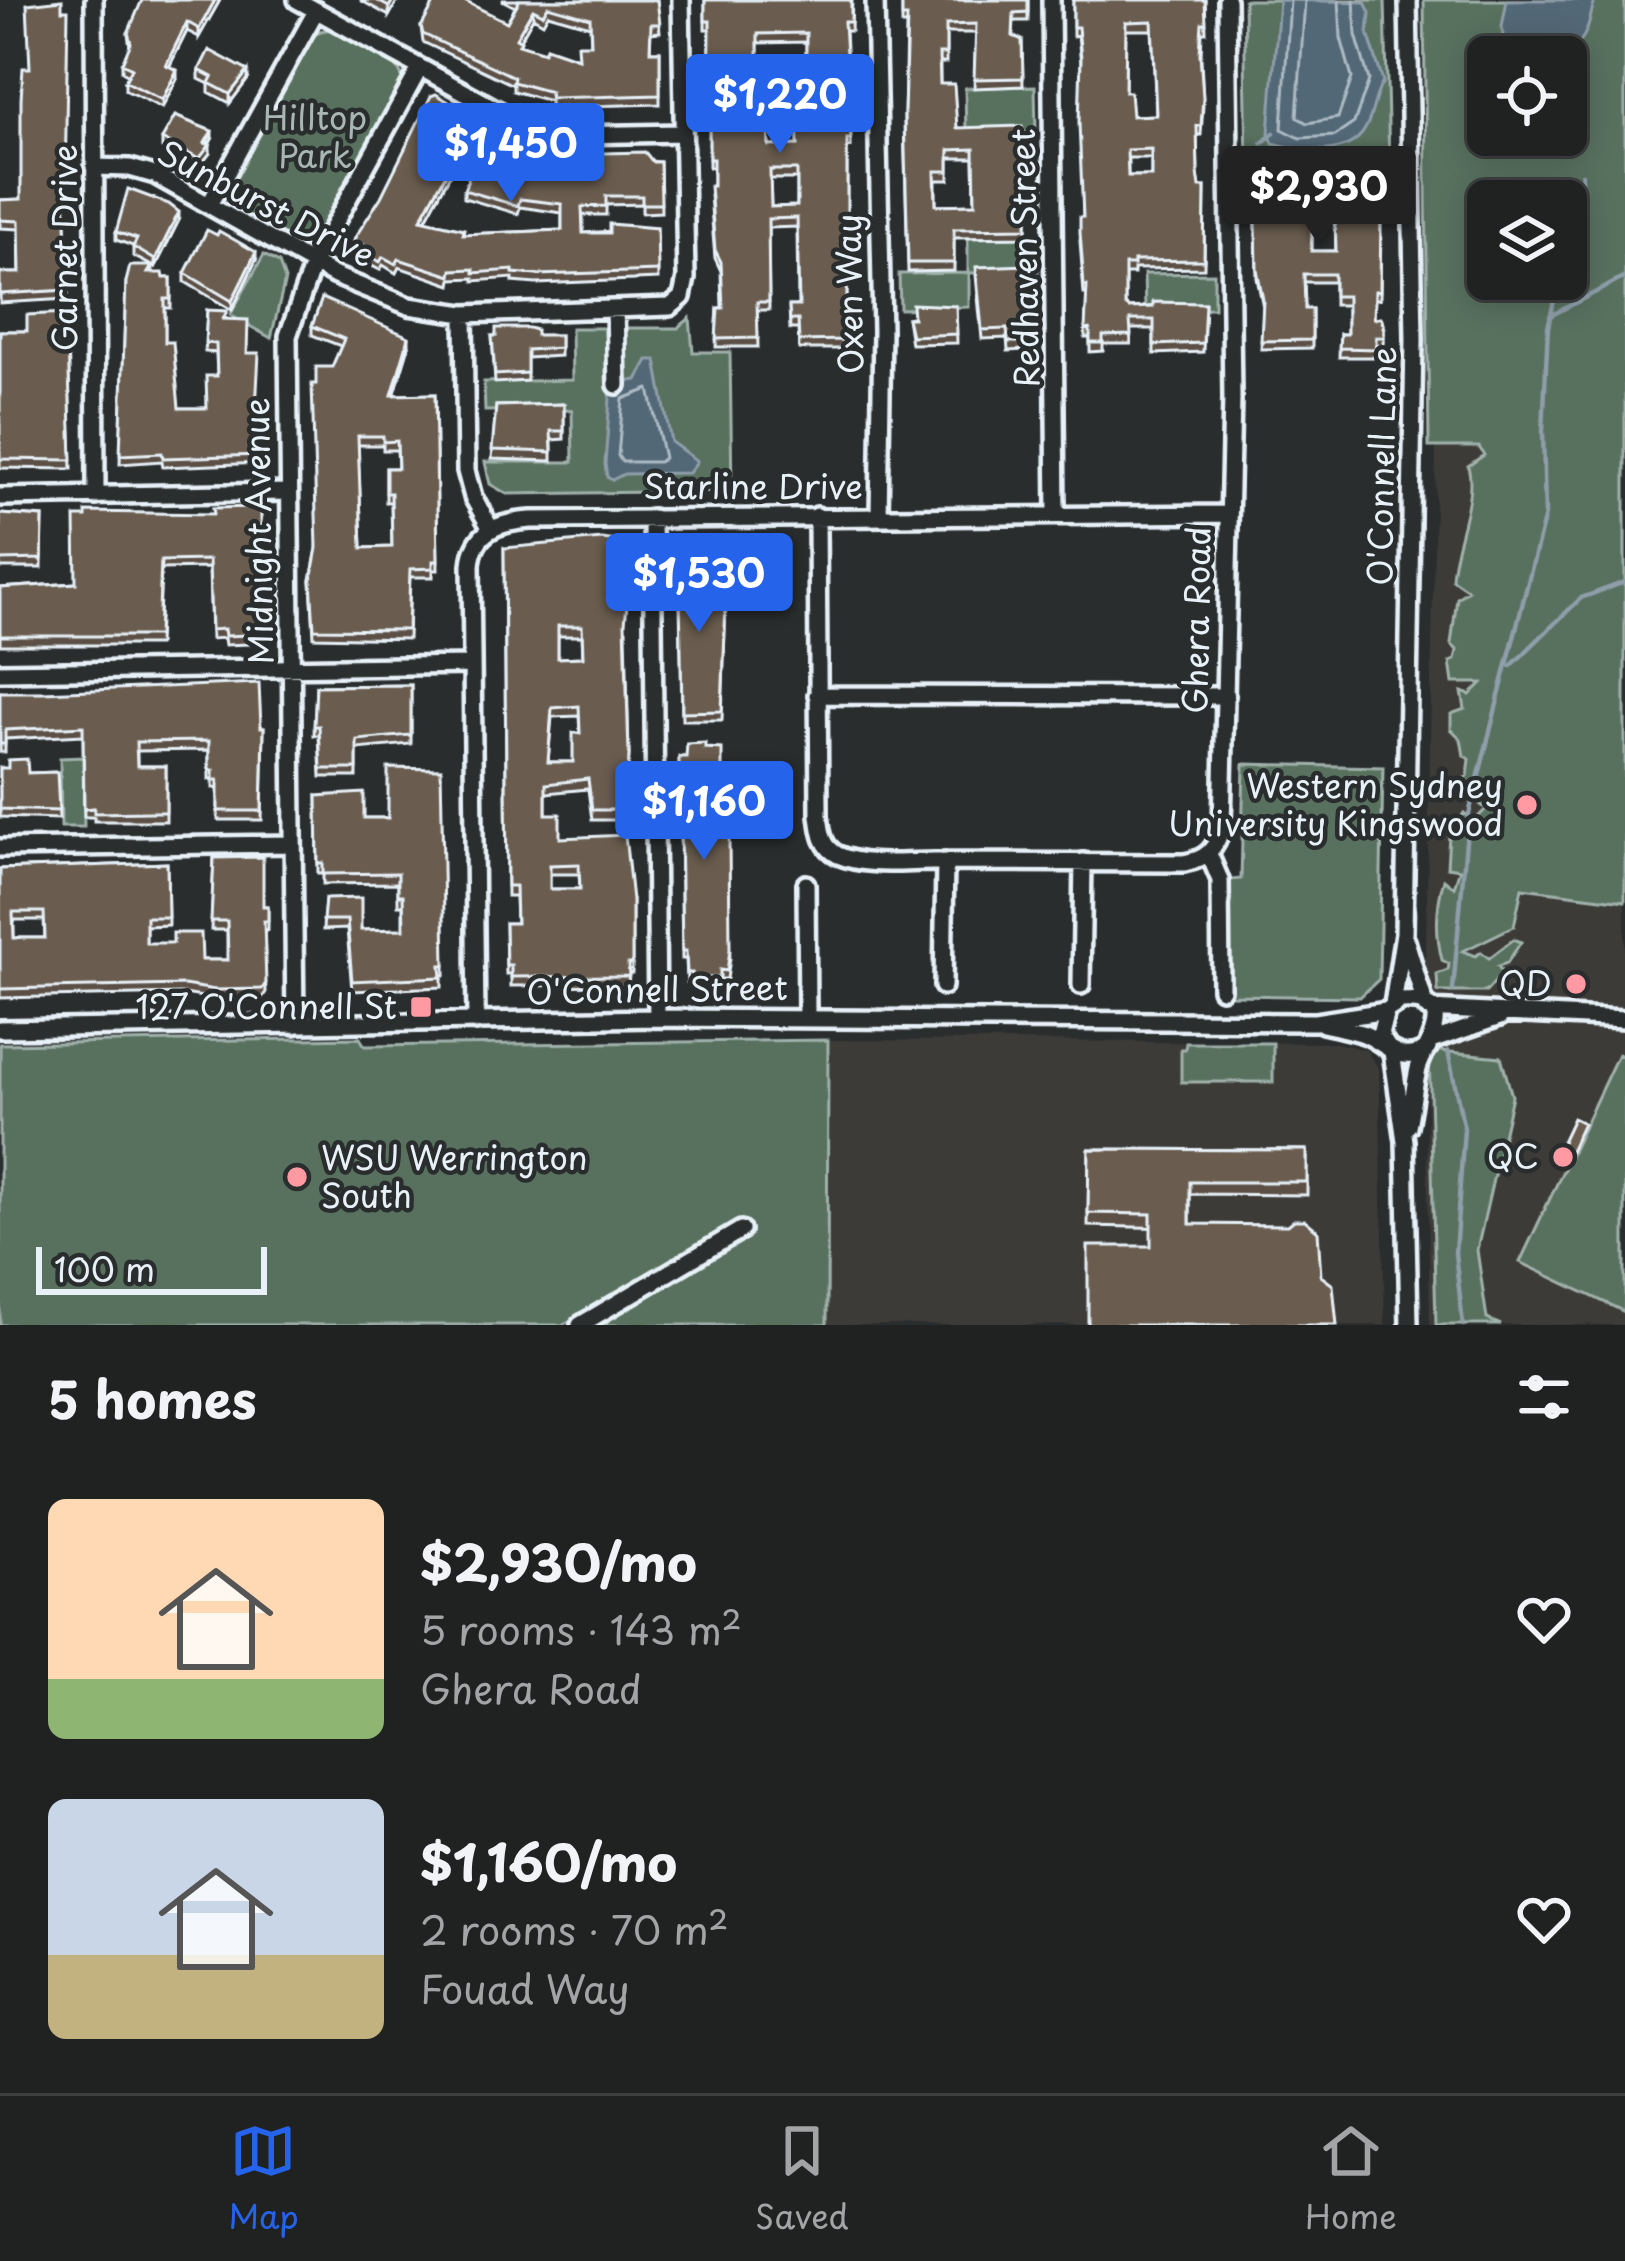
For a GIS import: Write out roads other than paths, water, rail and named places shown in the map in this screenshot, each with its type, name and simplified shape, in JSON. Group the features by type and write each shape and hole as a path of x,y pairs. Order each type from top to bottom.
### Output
{"street":[{"name":"Garnet Drive","path":"94,0 96,496"},
{"path":"297,0 507,117 542,130 575,135 683,133"},
{"name":"Sunburst Drive","path":"94,167 147,172 335,276 391,301 464,314 670,308 683,294 682,0"},
{"name":"Oxen Way","path":"875,0 882,331 880,516"},
{"name":"Redhaven Street","path":"1051,0 1056,515"},
{"name":"Ghera Road","path":"1209,854 1222,827 1226,696 1227,0"},
{"name":"O'Connell Lane","path":"1389,1008 1404,933 1414,361 1408,0"},
{"path":"209,205 316,11"},
{"name":"Midnight Avenue","path":"295,1024 289,336 314,261 420,68"},
{"path":"615,310 617,385"},
{"path":"464,314 467,479 491,529 476,542 471,559 476,1022"},
{"path":"0,497 287,493"},
{"name":"Starline Drive","path":"491,529 531,520 1229,514"},
{"path":"817,516 819,815 823,841 830,850 869,861 944,862 1184,863 1209,854 1220,880 1221,989"},
{"path":"652,518 657,1018"},
{"path":"0,673 471,665"},
{"path":"818,695 1226,696"},
{"path":"0,848 292,844"},
{"path":"944,862 944,986"},
{"path":"1081,985 1083,862"},
{"path":"806,884 807,1018"},
{"name":"O'Connell Lane","path":"1404,933 1427,1008"},
{"name":"O'Connell Street","path":"0,1029 657,1018 1315,1022 1410,1000 1427,1008 1625,1019"},
{"path":"1389,1008 1380,1035 1390,1050 1406,1141 1409,1325"},
{"path":"1406,1141 1419,1064 1432,1043 1436,1024 1427,1008"},
{"path":"1390,1050 1408,1057 1509,1014"},
{"name":"O'Connell Street","path":"1315,1022 1365,1035 1390,1050"},
{"path":"580,1325 741,1230"}],"water":[{"path":"1279,0 1365,2 1370,13 1368,33 1383,82 1365,129 1347,145 1323,150 1273,143 1269,133"},
{"path":"1507,0 1595,0 1583,36 1504,36"},
{"path":"648,360 656,360 671,442 697,461 689,473 624,474 612,480 605,464 611,385 637,380"}],"waterway":[{"path":"1262,143 1274,133"},
{"path":"1581,180 1582,174"},
{"path":"1550,316 1625,277"},
{"path":"1453,990 1468,818 1545,515 1543,430 1548,327 1554,300"},
{"path":"1511,666 1581,598 1625,582"},
{"path":"1448,1051 1464,1129 1455,1253 1463,1325"}],"place":[{"name":"Western Sydney University Kingswood","path":"1527,805"},
{"name":"QD","path":"1576,984"},
{"name":"127 O'Connell St","path":"421,1007"},
{"name":"QC","path":"1563,1157"},
{"name":"WSU Werrington South","path":"297,1177"}],"park label":[{"name":"Hilltop Park","path":"315,137"}]}
